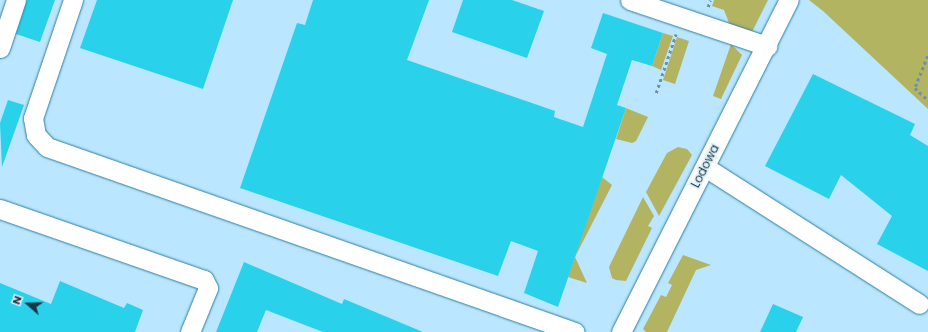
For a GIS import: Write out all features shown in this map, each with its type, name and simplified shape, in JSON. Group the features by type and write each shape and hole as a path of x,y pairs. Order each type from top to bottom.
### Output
{"street":[{"path":"0,48 16,0"},
{"path":"73,0 33,118 36,135 47,147 575,332"},
{"path":"630,0 767,46"},
{"name":"Lodowa","path":"621,332 789,0"},
{"path":"705,167 919,304"},
{"path":"0,209 204,280 208,288 190,332"}],"path":[{"path":"656,94 676,32"},
{"path":"928,56 914,88 928,100"}],"green space":[{"path":"714,0 768,0 752,32 731,28 724,10 712,6"},
{"path":"809,0 928,0 928,109 823,11"},
{"path":"663,33 673,36 661,70 652,66"},
{"path":"677,37 689,41 675,84 663,80"},
{"path":"731,44 742,55 721,99 713,96"},
{"path":"626,108 648,117 636,141 632,143 616,139"},
{"path":"678,147 687,149 692,155 659,216 646,192 667,153"},
{"path":"602,177 612,185 575,257 587,283 568,277"},
{"path":"643,197 654,216 648,226 652,228 626,281 616,280 612,278 609,267"},
{"path":"683,255 711,265 696,270 667,332 646,332 643,329 661,295 666,297 672,285 668,283"}],"building":[{"path":"27,0 55,0 40,42 16,34"},
{"path":"97,0 233,0 203,89 80,48"},
{"path":"313,0 429,0 407,60 555,111 554,117 583,127 607,54 591,48 603,13 663,33 652,66 632,60 617,105 626,108 558,307 524,293 538,251 511,241 498,276 240,188 297,23 305,25"},
{"path":"463,0 512,0 544,11 527,58 452,32"},
{"path":"813,74 915,124 910,135 928,146 928,271 877,244 892,216 841,175 829,199 765,166"},
{"path":"8,100 24,105 2,167 0,123"},
{"path":"244,262 342,304 344,299 423,332 323,332 266,310 257,332 216,332"},
{"path":"60,281 124,308 127,303 143,310 135,332 0,332 0,283 51,304"},
{"path":"773,304 803,317 796,332 760,332"}]}
